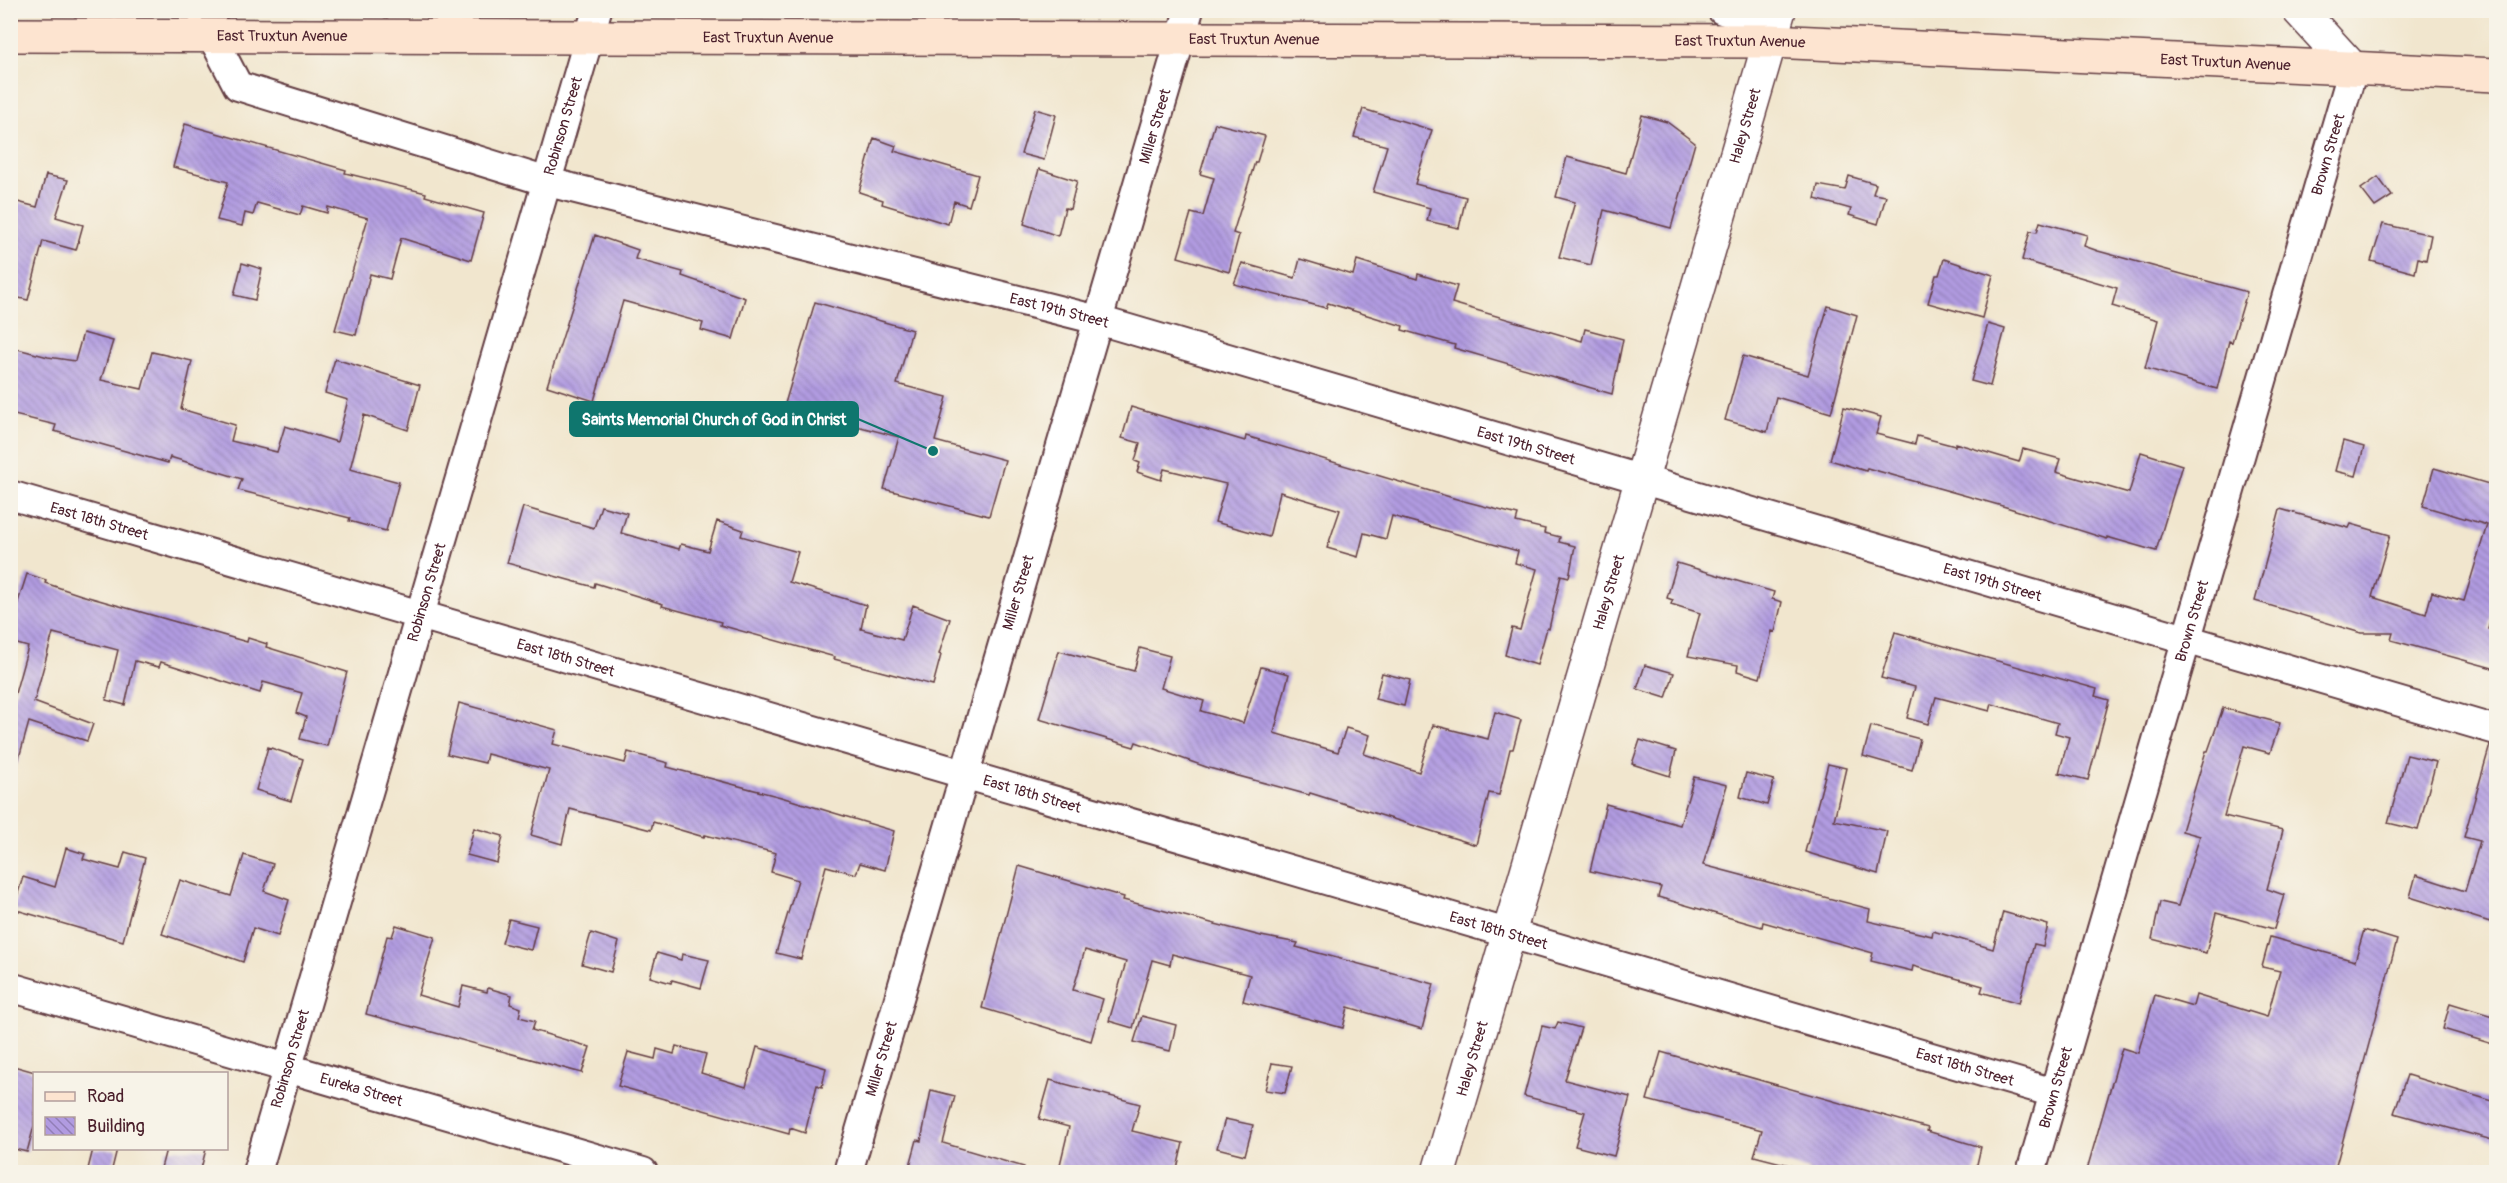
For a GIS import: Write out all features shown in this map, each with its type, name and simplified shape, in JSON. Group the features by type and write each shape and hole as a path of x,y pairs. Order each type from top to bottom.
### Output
{"main road":[{"name":"East Truxtun Avenue","path":"10,35 212,36 593,24 1775,26 2353,69 2496,75"}],"street":[{"path":"1722,10 1775,26"},
{"path":"2300,10 2353,69"},
{"name":"Robinson Street","path":"257,1173 593,24"},
{"name":"Miller Street","path":"848,1173 1184,25"},
{"name":"Haley Street","path":"1439,1173 1775,26"},
{"name":"East 19th Street","path":"212,36 238,86 548,182 1098,320 2496,730"},
{"name":"Brown Street","path":"2031,1173 2353,69"},
{"name":"East 18th Street","path":"10,495 2054,1093"},
{"name":"Eureka Street","path":"10,987 643,1173"}],"building":[{"path":"1035,109 1056,115 1044,160 1021,154"},
{"path":"1363,109 1432,130 1415,184 1466,197 1459,228 1427,221 1430,208 1373,192 1387,146 1354,137"},
{"path":"1642,115 1667,122 1695,143 1671,228 1604,210 1591,265 1559,257 1575,202 1556,197 1567,157 1626,173"},
{"path":"1215,123 1265,136 1233,233 1239,235 1229,272 1178,257 1191,213 1203,216 1214,178 1200,174"},
{"path":"185,124 346,170 345,173 426,193 425,196 484,213 471,260 401,238 390,279 370,274 356,335 335,330 368,218 328,207 327,213 303,206 300,215 257,203 253,215 245,213 242,226 217,220 228,182 173,167"},
{"path":"874,138 896,146 894,151 978,175 969,206 954,201 948,224 882,204 883,200 859,192"},
{"path":"1039,169 1077,181 1070,209 1065,208 1058,236 1024,224"},
{"path":"46,175 68,180 56,217 83,225 76,250 43,241 28,300 10,296 10,200 37,207"},
{"path":"1849,176 1876,184 1873,194 1886,196 1878,224 1849,215 1851,209 1815,199 1818,185 1845,190"},
{"path":"2378,177 2392,196 2375,207 2361,189"},
{"path":"2040,222 2087,235 2084,246 2098,251 2247,292 2232,342 2229,341 2217,389 2145,368 2158,320 2112,306 2117,288 2022,260 2030,231 2037,232"},
{"path":"2383,224 2431,235 2426,260 2418,258 2415,273 2371,261"},
{"path":"595,235 638,250 635,259 683,272 682,276 745,298 733,339 701,330 703,323 623,301 594,401 547,386"},
{"path":"1300,259 1353,275 1357,260 1417,279 1418,274 1457,286 1452,303 1582,341 1585,329 1623,339 1612,394 1454,348 1455,345 1402,330 1403,326 1328,303 1326,308 1234,284 1242,263 1295,278"},
{"path":"1944,259 1993,275 1982,318 1928,303 1936,275 1939,275"},
{"path":"242,263 262,269 255,300 234,295"},
{"path":"815,302 912,330 897,384 947,397 935,441 1005,460 989,516 884,489 899,437 784,407"},
{"path":"1828,306 1857,315 1831,413 1776,397 1767,432 1725,420 1743,356 1808,375"},
{"path":"1988,324 2005,329 1990,386 1971,381"},
{"path":"83,333 113,341 101,380 142,389 152,352 192,361 181,409 235,425 231,441 277,452 285,426 337,442 348,400 325,393 335,359 420,385 408,430 364,415 350,469 399,482 386,531 349,521 350,518 238,490 242,479 170,457 168,463 54,431 56,425 10,414 10,347 75,361"},
{"path":"1131,407 1245,441 1246,436 1518,515 1516,522 1545,529 1544,533 1560,537 1559,542 1575,546 1569,577 1561,575 1549,629 1547,628 1537,665 1505,655 1512,628 1520,630 1537,569 1515,563 1518,551 1392,516 1386,539 1364,533 1358,557 1327,548 1340,510 1280,492 1269,537 1215,522 1226,484 1164,469 1161,480 1137,472 1140,463 1135,461 1140,443 1122,438"},
{"path":"1844,407 1881,417 1876,434 1915,444 1917,436 1955,446 1955,443 2019,462 2023,449 2060,459 2056,472 2129,493 2141,452 2182,465 2156,551 2107,537 2107,539 2006,507 1867,468 1866,471 1830,460"},
{"path":"2343,441 2364,447 2356,476 2335,471"},
{"path":"2434,468 2496,486 2496,600 2488,629 2496,631 2496,669 2391,640 2393,633 2361,633 2255,601 2280,509 2349,528 2351,524 2390,535 2372,597 2426,614 2432,592 2464,601 2487,525 2423,506"},
{"path":"601,506 627,513 621,533 679,549 681,544 708,551 717,521 743,530 741,536 798,552 789,582 866,605 861,629 902,640 913,605 950,619 939,654 941,655 933,685 834,659 835,657 720,625 721,622 662,606 663,604 595,583 594,587 507,563 523,507 594,528"},
{"path":"1677,563 1774,592 1772,599 1782,602 1760,678 1737,671 1738,665 1688,656 1700,613 1671,604 1673,600 1667,598"},
{"path":"27,574 46,580 45,583 81,595 247,642 248,638 267,644 266,647 347,672 327,746 300,739 306,717 296,713 302,693 263,682 260,693 161,662 159,667 135,661 125,705 106,700 118,650 53,633 34,702 93,724 87,741 29,722 17,765 10,764 10,696 14,697 28,647 10,642 10,627"},
{"path":"1895,632 2097,689 2095,696 2109,700 2088,780 2059,773 2069,737 2055,733 2058,723 1992,704 1990,711 1936,697 1928,724 1907,718 1915,687 1881,678"},
{"path":"1140,648 1170,656 1161,688 1204,701 1201,711 1243,723 1261,667 1289,674 1274,733 1338,752 1346,728 1370,735 1364,754 1419,772 1433,725 1488,739 1495,712 1521,720 1513,749 1510,749 1499,795 1489,793 1476,845 1310,793 1309,795 1209,768 1136,742 1134,747 1039,719 1059,651 1134,671"},
{"path":"1645,665 1674,673 1666,698 1637,689"},
{"path":"1382,673 1410,680 1404,706 1375,699"},
{"path":"459,703 557,730 553,744 625,763 628,752 668,763 667,767 781,797 894,831 885,870 860,863 856,874 826,866 801,959 776,953 798,880 771,872 776,853 705,835 704,837 653,822 651,830 570,809 562,844 531,835 549,770 487,754 485,763 447,754"},
{"path":"2223,708 2280,723 2270,753 2244,746 2224,816 2283,830 2267,889 2284,895 2274,929 2216,913 2206,953 2152,939 2160,902 2178,906 2200,836 2182,831 2206,751 2208,751"},
{"path":"1871,726 1920,739 1912,770 1863,756"},
{"path":"1640,740 1676,751 1670,776 1632,764"},
{"path":"2490,745 2496,746 2496,901 2490,922 2410,897 2416,875 2465,891 2480,841 2464,837"},
{"path":"268,747 303,759 291,801 256,790"},
{"path":"2407,755 2436,762 2418,830 2388,823"},
{"path":"1828,764 1846,768 1834,820 1887,831 1878,874 1805,852"},
{"path":"1746,773 1774,780 1767,805 1740,797"},
{"path":"1694,777 1727,785 1703,865 1870,909 1868,921 1932,936 1933,931 1993,949 2003,912 2048,925 2043,946 2034,944 2019,1003 1981,992 1983,986 1913,966 1912,971 1871,961 1873,953 1763,922 1762,927 1713,913 1658,897 1661,887 1590,871 1606,804 1680,825"},
{"path":"474,828 503,836 497,863 467,855"},
{"path":"66,848 85,854 83,859 120,869 125,852 145,858 123,941 13,909 23,877 55,887"},
{"path":"244,855 273,864 264,891 289,900 278,936 253,928 243,962 162,934 180,880 231,896"},
{"path":"1019,866 1124,897 1123,900 1261,936 1298,943 1296,947 1434,984 1422,1029 1348,1007 1343,1028 1243,1001 1250,975 1172,954 1170,965 1152,960 1133,1028 1109,1021 1126,962 1085,950 1073,990 1103,999 1091,1041 982,1008"},
{"path":"509,919 537,926 531,950 502,943"},
{"path":"396,925 435,937 418,995 458,1007 463,986 487,992 488,988 512,995 510,1004 521,1008 519,1017 535,1021 532,1030 590,1047 582,1073 366,1014 387,936 392,937"},
{"path":"2364,930 2397,940 2334,1173 2086,1173 2122,1048 2138,1053 2155,995 2193,1006 2196,995 2267,1017 2280,971 2262,967 2270,937 2355,961"},
{"path":"591,933 619,942 611,972 582,964"},
{"path":"657,953 681,960 682,954 709,960 701,988 650,977"},
{"path":"2450,1003 2496,1017 2496,1045 2443,1029"},
{"path":"1142,1016 1176,1025 1170,1051 1134,1042"},
{"path":"1558,1022 1581,1028 1565,1080 1630,1097 1614,1156 1575,1146 1585,1112 1524,1096 1542,1026 1555,1029"},
{"path":"676,1046 706,1054 701,1073 746,1087 757,1047 826,1068 822,1087 817,1085 805,1133 790,1128 789,1134 618,1086 628,1052 655,1059 657,1049 674,1054"},
{"path":"1661,1052 1928,1128 1927,1131 1981,1147 1975,1173 1808,1173 1809,1170 1754,1156 1762,1130 1647,1100"},
{"path":"1272,1063 1292,1066 1285,1093 1265,1090"},
{"path":"10,1065 35,1072 33,1072 33,1130 27,1152 10,1148"},
{"path":"2407,1075 2496,1102 2496,1141 2394,1113"},
{"path":"1050,1080 1140,1104 1132,1131 1183,1143 1176,1173 1058,1173 1069,1127 1039,1119"},
{"path":"931,1090 955,1096 943,1143 1024,1167 1024,1173 908,1173 917,1140 921,1141"},
{"path":"1225,1119 1253,1125 1245,1155 1217,1148"},
{"path":"93,1150 117,1150 111,1173 87,1173"},
{"path":"166,1150 206,1150 200,1173 177,1173 161,1168"}],"place":[{"name":"Saints Memorial Church of God in Christ","path":"933,451"}]}
